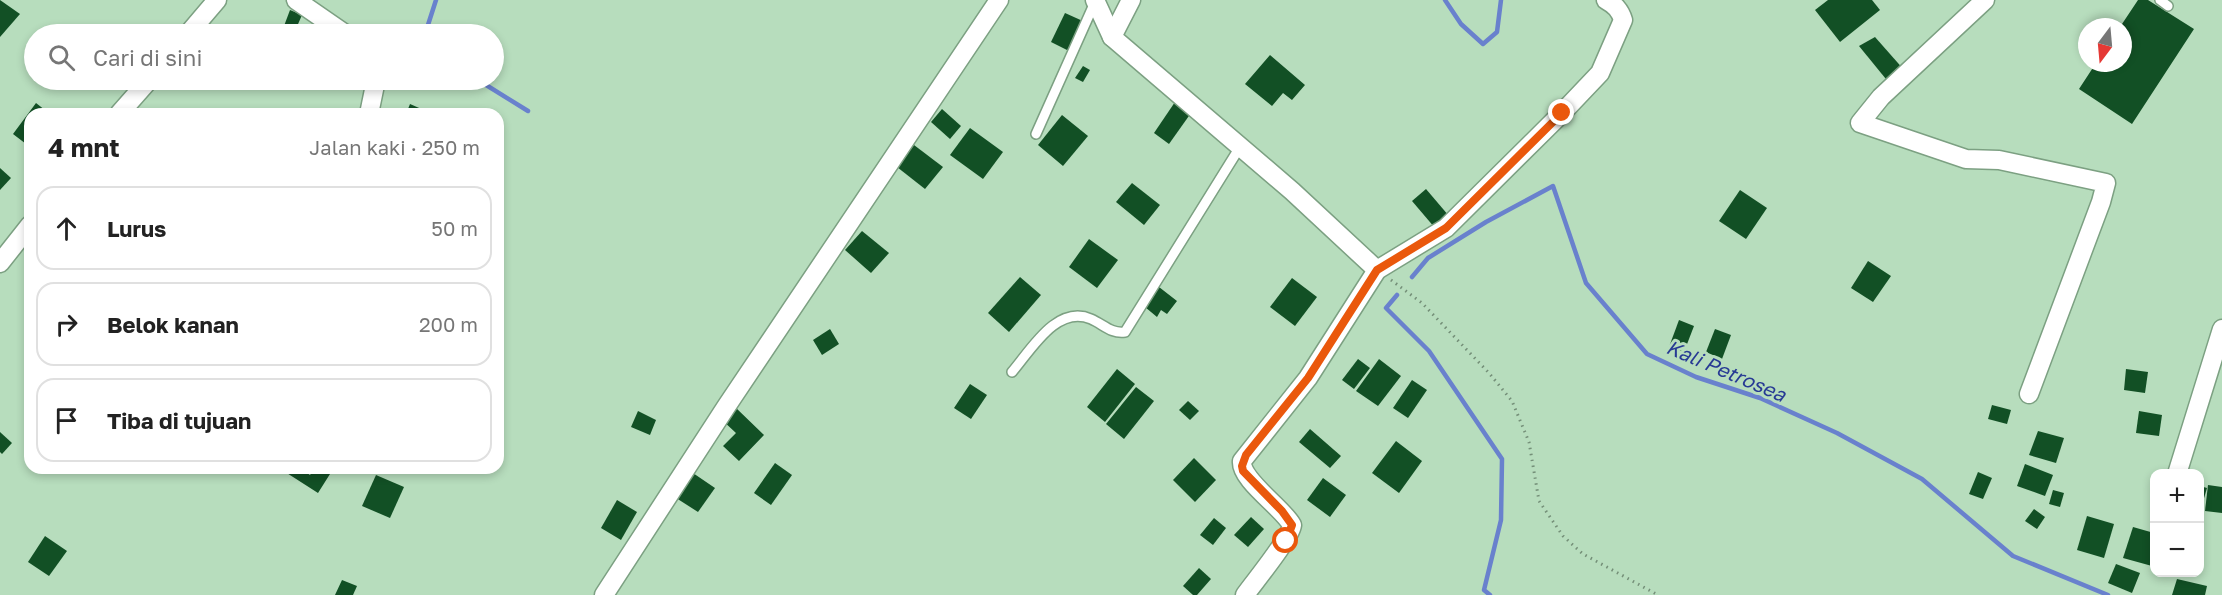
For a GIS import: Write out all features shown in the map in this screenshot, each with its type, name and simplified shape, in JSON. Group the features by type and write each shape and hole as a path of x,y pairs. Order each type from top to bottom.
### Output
{"street":[{"path":"197,24 218,0"},
{"path":"296,0 331,24"},
{"path":"604,595 726,407 999,0"},
{"path":"1095,0 1112,37 1292,191 1377,270"},
{"path":"1112,37 1131,0"},
{"path":"1245,595 1286,541 1292,525 1282,511 1248,479 1243,471 1242,461 1308,378 1377,270 1446,228 1600,73 1623,20 1613,3 1606,0"},
{"path":"1984,0 1885,94 1860,123 1966,159 1999,160 2106,183 2101,202 2029,394"},
{"path":"124,108 140,90"},
{"path":"370,108 374,90"},
{"path":"0,263 24,233"},
{"path":"2179,469 2222,329"}],"lane":[{"path":"1036,134 1095,0"},
{"path":"1012,372 1054,323 1064,318 1075,316 1090,318 1113,332 1125,332 1240,147"}],"path":[{"path":"1377,270 1422,303 1512,401 1529,442 1539,501 1563,536 1583,554 1614,572 1638,582 1658,595"}],"building":[{"path":"0,0 20,14 0,37"},
{"path":"1828,0 1872,0 1880,10 1840,42 1815,10"},
{"path":"2138,0 2148,0 2194,29 2132,124 2079,89 2090,72 2132,72 2132,18 2126,18"},
{"path":"290,10 302,15 298,24 285,24"},
{"path":"1065,13 1085,22 1071,52 1051,42"},
{"path":"1875,37 1905,71 1890,84 1859,46"},
{"path":"1270,55 1305,85 1292,100 1283,93 1272,106 1245,84"},
{"path":"1083,66 1090,70 1083,82 1075,78"},
{"path":"1175,102 1191,113 1169,144 1154,133"},
{"path":"36,103 42,108 32,108"},
{"path":"942,109 961,126 950,139 931,122"},
{"path":"1062,115 1088,136 1063,166 1038,145"},
{"path":"24,119 24,142 13,134"},
{"path":"970,128 1003,152 983,179 950,155"},
{"path":"914,145 943,167 925,189 897,167"},
{"path":"0,168 11,178 0,190"},
{"path":"1132,183 1160,205 1144,225 1116,202"},
{"path":"1426,189 1449,216 1435,228 1412,201"},
{"path":"1740,190 1767,208 1746,239 1719,221"},
{"path":"862,231 889,253 871,273 845,250"},
{"path":"1089,239 1118,260 1097,288 1069,267"},
{"path":"1868,261 1891,276 1873,302 1851,288"},
{"path":"1020,277 1041,295 1009,332 988,313"},
{"path":"1292,278 1317,297 1295,326 1270,307"},
{"path":"1159,287 1177,301 1167,314 1161,310 1157,317 1145,307"},
{"path":"1679,320 1694,326 1684,352 1669,347"},
{"path":"830,329 839,344 822,355 813,340"},
{"path":"1715,329 1731,335 1722,359 1706,352"},
{"path":"1358,359 1370,368 1354,389 1342,380"},
{"path":"1379,359 1401,376 1378,406 1356,391"},
{"path":"1117,369 1135,384 1105,422 1087,407"},
{"path":"2126,369 2148,372 2145,393 2124,390"},
{"path":"1412,380 1427,390 1408,418 1393,408"},
{"path":"970,384 987,395 971,419 954,408"},
{"path":"1136,387 1154,401 1124,439 1106,424"},
{"path":"1188,401 1199,411 1190,420 1179,410"},
{"path":"1992,405 2011,410 2007,424 1988,419"},
{"path":"735,407 764,435 739,461 723,446 736,433 722,420"},
{"path":"638,411 656,420 650,435 631,427"},
{"path":"2139,411 2162,415 2159,436 2136,433"},
{"path":"1310,429 1341,456 1330,468 1299,442"},
{"path":"2038,431 2064,438 2056,463 2029,455"},
{"path":"0,432 12,443 2,454 0,452"},
{"path":"1396,441 1422,461 1399,493 1372,473"},
{"path":"1194,458 1216,480 1195,502 1173,480"},
{"path":"775,463 792,475 771,505 754,493"},
{"path":"2025,464 2053,475 2045,496 2017,486"},
{"path":"690,471 715,488 698,512 673,496"},
{"path":"1978,472 1992,478 1983,499 1969,494"},
{"path":"288,474 330,474 318,493"},
{"path":"376,475 404,487 390,518 362,506"},
{"path":"1323,478 1346,495 1330,517 1307,500"},
{"path":"2208,485 2222,487 2222,513 2205,511"},
{"path":"2053,490 2064,493 2060,507 2049,504"},
{"path":"617,500 637,512 621,540 601,528"},
{"path":"2034,509 2045,517 2037,529 2025,521"},
{"path":"2087,516 2114,524 2104,558 2077,550"},
{"path":"1251,517 1264,529 1248,547 1234,535"},
{"path":"1214,518 1226,528 1213,545 1200,535"},
{"path":"2133,527 2150,532 2150,565 2123,558"},
{"path":"45,536 67,551 49,576 28,562"},
{"path":"2116,564 2140,573 2132,593 2108,583"},
{"path":"1199,568 1211,579 1197,595 1193,595 1183,586"},
{"path":"2177,579 2207,586 2205,595 2172,595"},
{"path":"342,580 357,586 353,595 335,595"}],"waterway":[{"path":"428,24 436,0"},
{"path":"1445,0 1461,24 1483,44 1497,32 1501,0"},
{"path":"494,90 528,111"},
{"name":"Kali Petrosea","path":"1412,277 1428,258 1486,222 1553,186 1586,283 1647,354 1696,377 1760,398 1837,433 1922,479 2013,556 2108,595"},
{"name":"Kali Petrosea","path":"1397,295 1386,308 1429,351 1502,459 1501,520 1484,590 1490,595"}],"route":[{"path":"1286,541 1292,525 1282,511 1248,479 1243,471 1242,461 1308,378 1377,270 1446,228 1562,113"}]}
